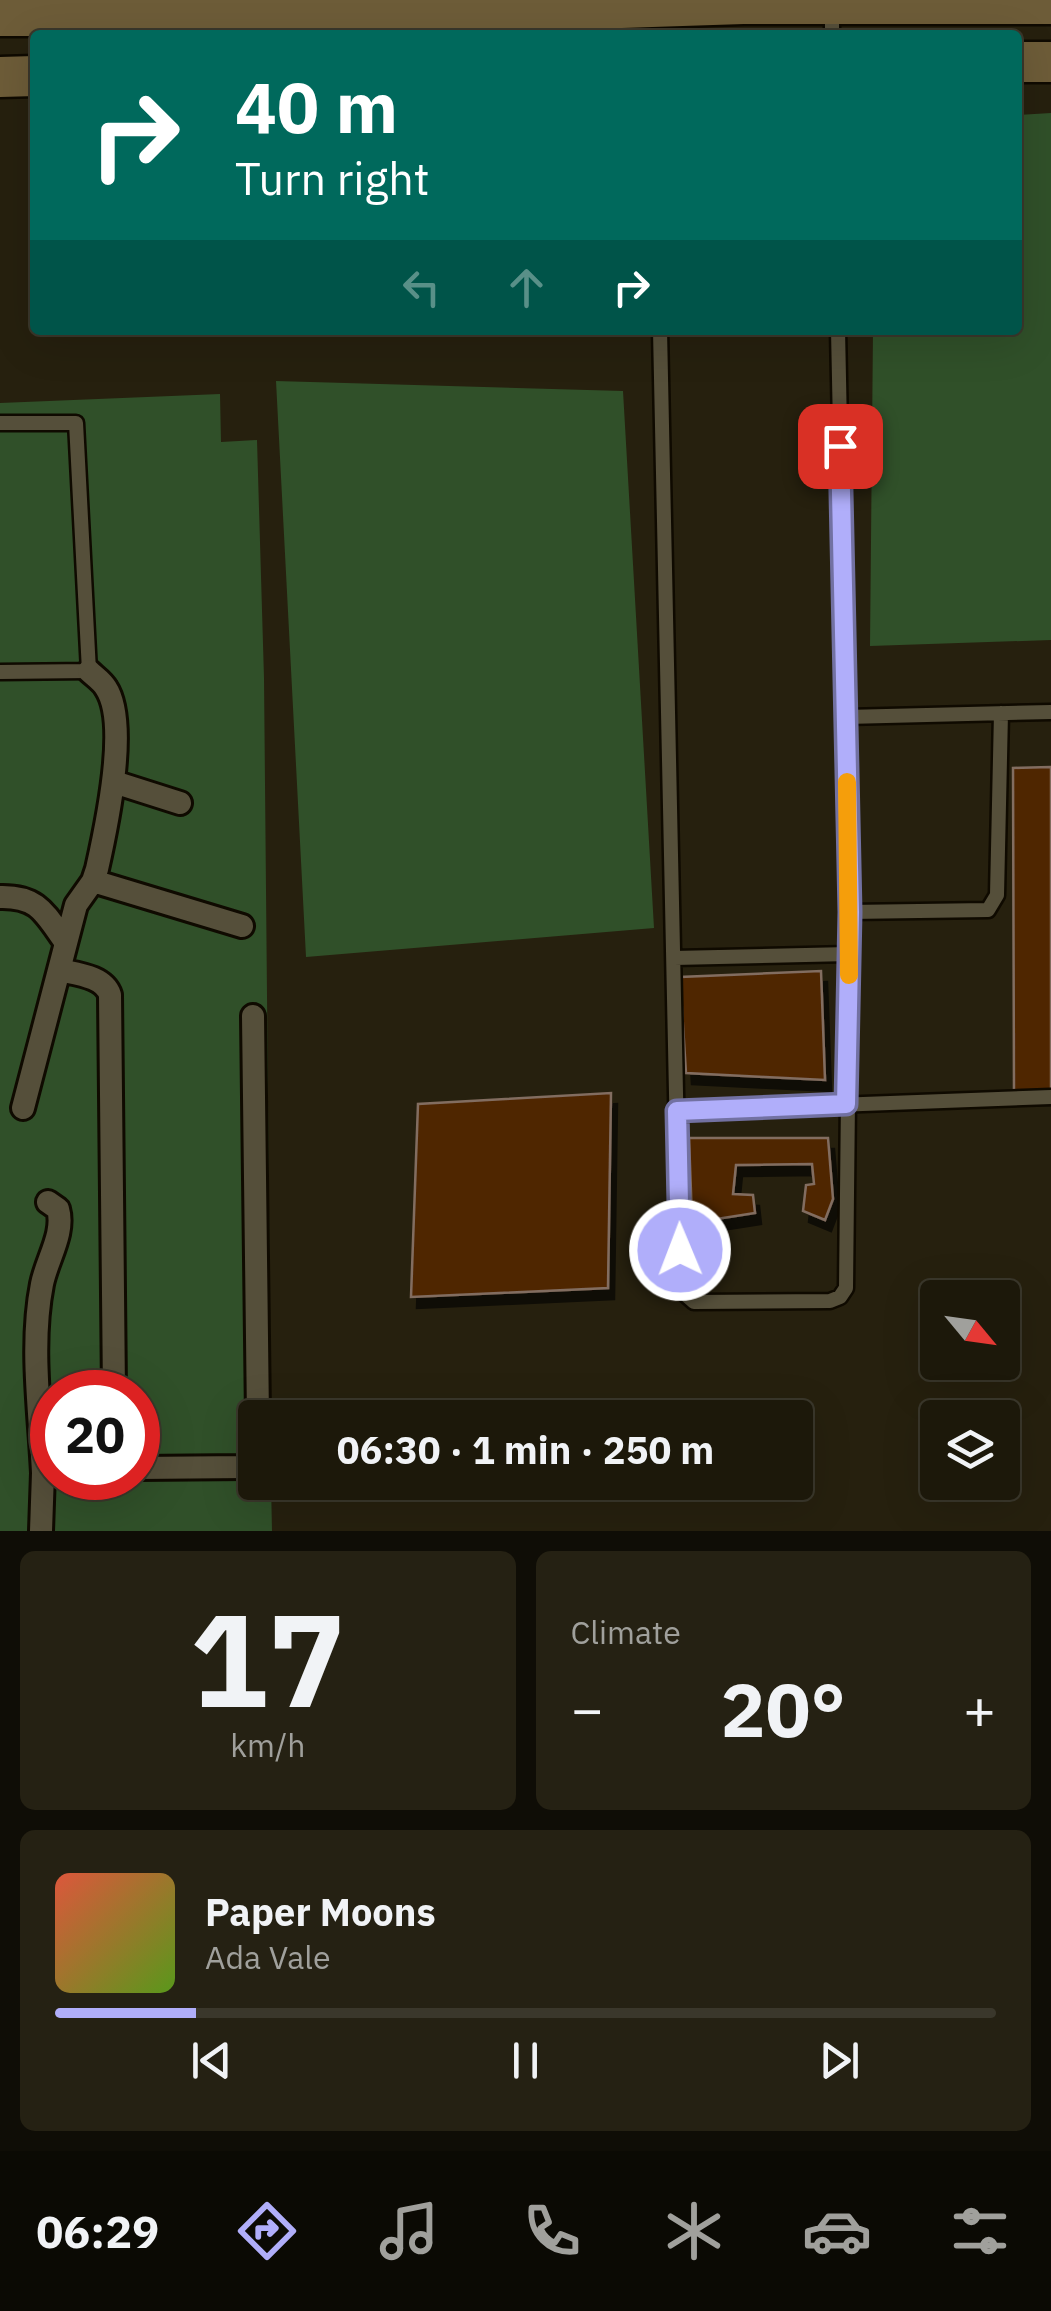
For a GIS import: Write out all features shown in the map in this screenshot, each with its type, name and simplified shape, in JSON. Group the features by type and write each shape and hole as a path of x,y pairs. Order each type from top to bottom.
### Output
{"main road":[{"path":"0,16 171,25 743,4 832,20 1051,4"},
{"path":"1022,62 1051,62"},
{"path":"0,77 30,76"}],"street":[{"path":"23,1108 76,905 93,881 114,782 114,717 108,689 89,670"},
{"path":"114,782 180,803"},
{"path":"93,881 242,926"},
{"path":"0,896 22,896 41,908 66,944"},
{"path":"41,908 76,905"},
{"path":"58,970 101,982 110,995 114,1370"},
{"path":"252,1016 258,1400"},
{"path":"40,1370 37,1329 42,1283 62,1221 58,1208 48,1202"},
{"path":"160,1468 238,1467"},
{"path":"41,1531 45,1500"}],"lane":[{"path":"660,335 680,1284 694,1302 830,1302 846,1288 850,912 838,335"},
{"path":"0,423 76,423 89,670 0,672"},
{"path":"846,717 1051,712"},
{"path":"850,912 988,910 994,904 1001,714"},
{"path":"674,958 849,954"},
{"path":"677,1111 1051,1097"}],"green space":[{"path":"1051,113 1051,640 870,646 873,335 1022,335 1022,115"},
{"path":"276,381 623,391 654,928 306,957"},
{"path":"220,394 221,442 257,440 264,678 271,1400 238,1400 238,1500 271,1500 272,1531 0,1531 0,403"}],"building":[{"path":"1051,767 1051,1094 1014,1094 1013,768"},
{"path":"821,971 825,1080 686,1073 680,977"},
{"path":"611,1093 608,1288 411,1297 418,1104"},
{"path":"689,1138 828,1138 833,1199 825,1220 803,1211 806,1185 814,1184 812,1164 736,1165 733,1194 753,1195 755,1213 704,1221 692,1219"}],"slow traffic":[{"path":"847,782 849,975"}],"route":[{"path":"680,1250 677,1111 846,1104 850,912 840,446"}]}
